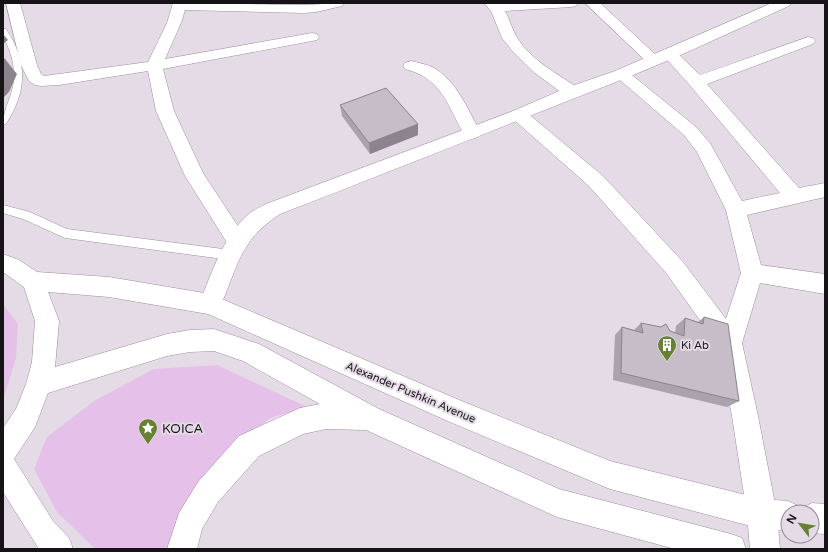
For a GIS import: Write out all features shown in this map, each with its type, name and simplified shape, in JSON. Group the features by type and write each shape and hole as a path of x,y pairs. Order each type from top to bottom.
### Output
{"street":[{"path":"13,3 29,65 35,77 41,80 59,80 154,65 312,37"},
{"path":"234,249 195,176 164,111 154,65 180,5 304,9 338,3"},
{"path":"571,3 494,5 505,30 513,43 523,54 572,92"},
{"path":"592,3 661,57 697,82 796,197"},
{"path":"210,304 234,249 252,224 273,209 519,115 572,92 621,74 784,3"},
{"path":"697,82 808,41"},
{"path":"411,66 426,69 444,84 472,133"},
{"path":"621,74 690,131 704,148 736,210 752,273 730,343"},
{"path":"519,115 601,187 676,268 730,343 745,416 775,515 765,549"},
{"path":"736,210 825,190"},
{"path":"3,263 11,266 33,281 47,321 44,362 39,384 26,418 3,452"},
{"path":"752,273 825,284"},
{"name":"Alexander Pushkin Avenue","path":"33,281 109,288 210,304 459,413 610,474 775,515"},
{"path":"39,384 167,345 190,341 214,340 250,352 370,418 557,503 731,549"},
{"path":"182,549 189,523 208,492 249,446 300,421 326,416 370,418"},
{"path":"3,466 43,531 58,549"}],"lane":[{"path":"3,31 10,40 20,73 17,91 10,112 3,122"},
{"path":"3,209 26,215 65,233 234,249"}],"shaded area":[{"path":"3,304 18,324 16,358 3,400"},
{"path":"217,365 307,407 270,418 238,445 173,549 95,549 57,512 34,469 47,437 94,401 154,369"}],"building":[{"path":"386,88 418,124 369,143 340,105"},
{"name":"Ki Ab","path":"704,317 728,324 739,401 621,373 622,327 643,333 641,323 661,327 666,324 670,331 684,336 685,318 703,324"}],"place":[{"name":"Ki Ab","path":"667,362"},
{"name":"KOICA","path":"148,445"}]}
